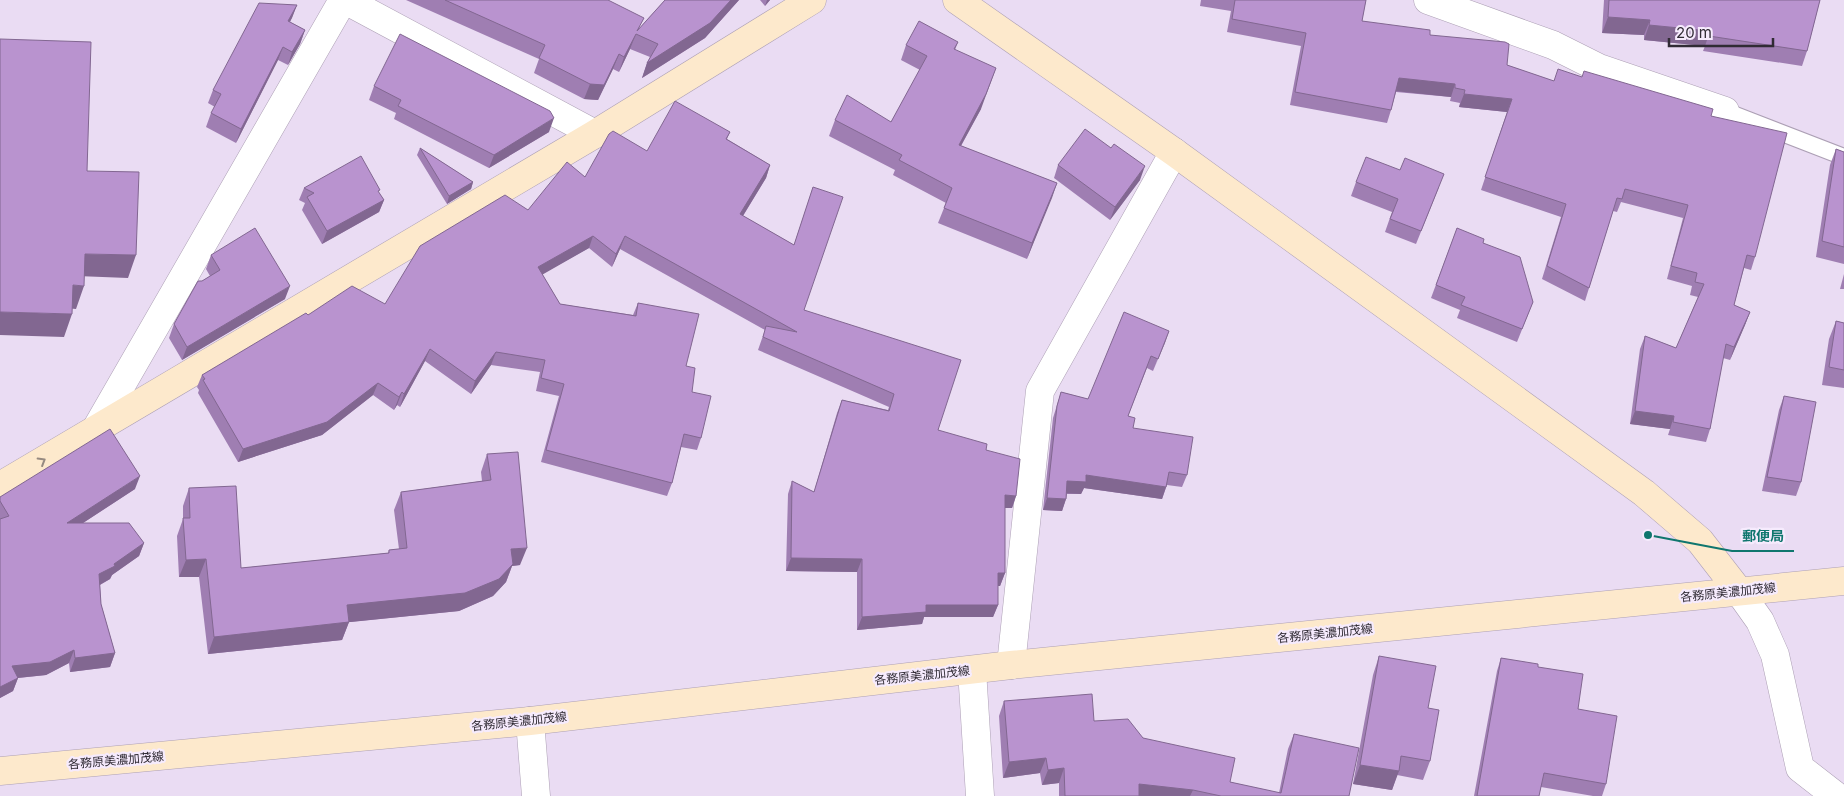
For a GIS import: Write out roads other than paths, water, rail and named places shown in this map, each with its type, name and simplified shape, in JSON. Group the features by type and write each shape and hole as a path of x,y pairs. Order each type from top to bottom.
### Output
{"street":[{"path":"96,429 344,0 595,134"},
{"path":"0,486 595,134 812,0"},
{"path":"958,0 1174,152 1644,494 1700,541 1760,621 1775,655 1800,768 1836,796"},
{"path":"1428,0 1553,45 1599,68 1725,111"},
{"path":"1011,665 1040,391 1174,152"},
{"name":"各務原美濃加茂線","path":"0,771 530,721 1011,665 1738,590 1844,581"},
{"path":"972,670 980,796"},
{"path":"530,721 536,796"}],"lane":[{"path":"1725,111 1844,157"}],"place":[{"name":"郵便局","path":"1648,535"}]}
